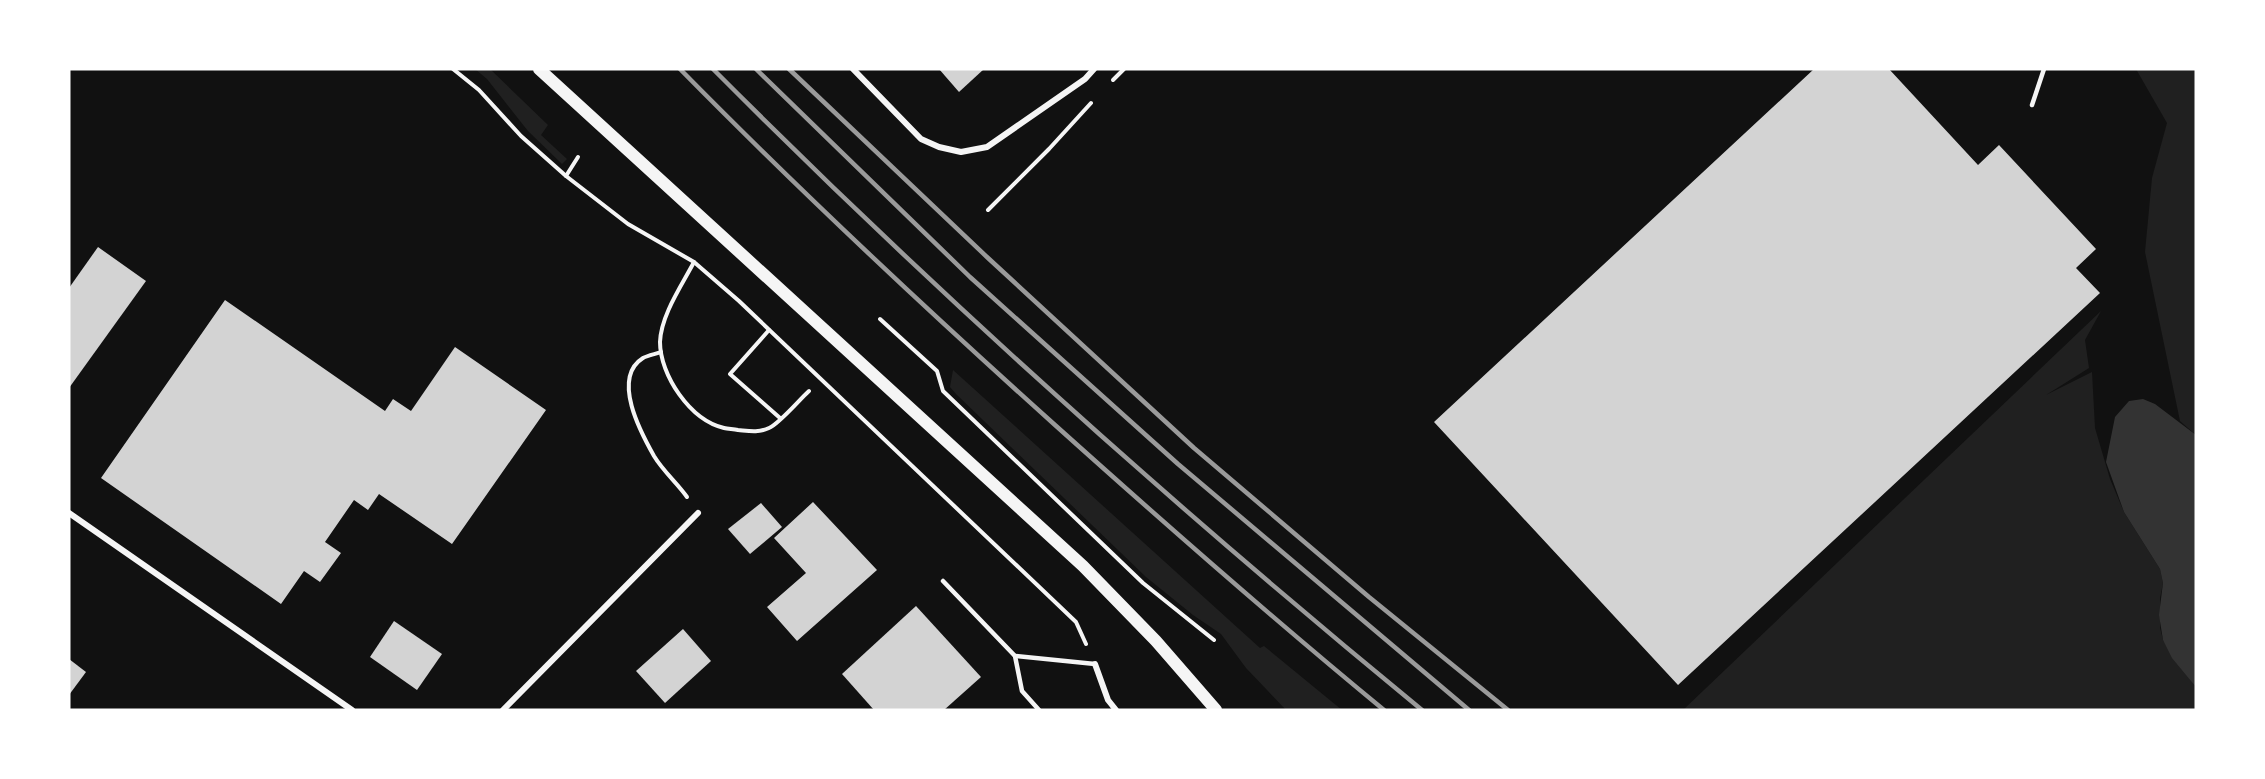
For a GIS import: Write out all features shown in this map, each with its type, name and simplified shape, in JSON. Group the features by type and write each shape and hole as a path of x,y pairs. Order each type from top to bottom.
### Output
{"main road":[{"path":"539,69 1083,566 1156,641 1215,709"}],"street":[{"path":"853,69 921,139 939,147 961,152 987,147 1085,79 1094,69"},
{"path":"69,513 352,710"},
{"path":"503,710 698,513"},
{"path":"1095,664 1108,700 1116,710"}],"lane":[{"path":"2032,105 2044,69"},
{"path":"943,581 1015,656 1022,691 1039,710"},
{"path":"1015,656 1095,664"}],"path":[{"path":"453,69 479,90 521,136 566,176 628,225 694,262 769,330 1076,622 1095,664"},
{"path":"988,210 1049,149 1095,98"},
{"path":"566,176 578,157"},
{"path":"694,262 666,317 660,339 662,363 670,380 694,411 708,422 724,428 754,432 771,427 809,391"},
{"path":"880,319 937,371 943,391 1143,583 1214,640"},
{"path":"769,330 730,374 780,418"},
{"path":"661,352 642,358 632,372 628,390 634,416 655,458 698,513"}],"shaded area":[{"path":"475,69 490,69 548,125 541,135 567,159 562,164 528,131 487,79"},
{"path":"2136,69 2196,69 2196,435 2180,421 2145,252 2152,178 2167,123"},
{"path":"2101,311 2085,340 2089,368 2046,395 2092,372 2095,428 2110,479 2124,512 2160,569 2163,583 2160,598 2160,628 2163,640 2196,687 2196,710 1683,710"},
{"path":"953,370 1260,648 1264,646 1342,710 1286,710 1246,668 1221,634 1193,615 1146,577 956,394 950,387"},
{"path":"2143,399 2155,404 2196,435 2196,687 2172,658 2163,640 2159,615 2163,583 2160,569 2124,512 2106,462 2115,417 2129,401"}],"building":[{"path":"939,69 984,69 959,92"},
{"path":"1814,69 1889,69 1978,165 1999,145 2096,249 2076,268 2100,293 1678,685 1434,422"},
{"path":"98,247 146,281 69,388 69,288"},
{"path":"225,300 385,411 393,399 411,411 455,347 546,410 452,544 379,494 368,510 354,500 325,542 341,553 320,582 304,571 281,604 101,478"},
{"path":"813,502 877,570 797,641 767,607 806,573 774,538"},
{"path":"761,503 782,527 750,554 728,529"},
{"path":"916,606 981,677 944,710 874,710 842,674"},
{"path":"394,621 442,654 417,690 370,657"},
{"path":"683,629 711,661 665,703 636,671"},
{"path":"69,659 86,672 69,695"}],"railway":[{"path":"680,69 818,205 1007,382 1136,498 1384,710"},
{"path":"713,69 971,318 1149,478 1422,710"},
{"path":"756,69 970,277 1178,464 1469,710"},
{"path":"789,69 988,258 1194,448 1369,597 1508,710"}]}
